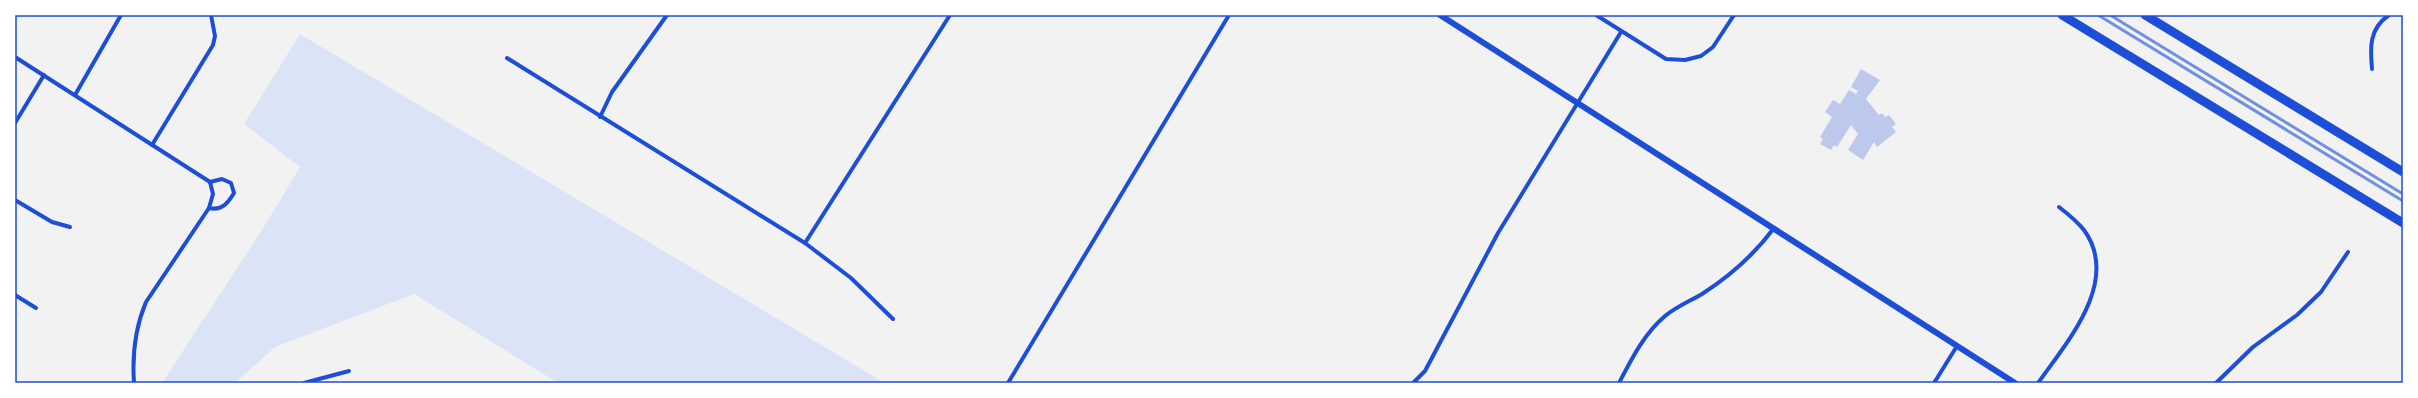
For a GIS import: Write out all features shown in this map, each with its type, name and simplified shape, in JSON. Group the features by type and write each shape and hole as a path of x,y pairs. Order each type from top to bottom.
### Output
{"highway":[{"path":"2062,15 2403,223"},
{"path":"2145,15 2403,172"}],"street":[{"path":"75,95 121,15"},
{"path":"152,145 214,45 215,36 211,15"},
{"path":"600,117 612,92 667,15"},
{"path":"805,243 950,15"},
{"path":"1008,383 1229,15"},
{"path":"1440,15 2016,383"},
{"path":"1596,15 1666,59 1685,60 1701,56 1713,47 1734,15"},
{"path":"2372,69 2370,46 2374,33 2376,27 2389,15"},
{"path":"1413,383 1425,372 1498,233 1579,103 1621,32"},
{"path":"15,57 210,182 213,194 209,208 146,302 136,333 132,363 134,383"},
{"path":"507,58 805,243 851,278 892,318"},
{"path":"15,124 44,76"},
{"path":"209,208 222,208 229,202 234,193 231,183 222,179 210,182"},
{"path":"15,200 52,222 70,227"},
{"path":"2038,383 2090,302 2097,280 2096,258 2091,242 2076,222 2059,207"},
{"path":"1619,383 1638,346 1666,315 1737,269 1764,242 1774,228"},
{"path":"2216,383 2253,347 2298,315 2321,292 2348,252"},
{"path":"15,295 36,308"},
{"path":"1934,383 1957,346"},
{"path":"304,383 349,371"}],"shaded area":[{"path":"300,34 885,383 558,383 414,294 275,347 235,383 162,383 262,230 300,167 244,124"}],"building":[{"path":"1861,69 1880,80 1866,99 1879,115 1882,113 1885,117 1889,115 1896,124 1892,127 1896,132 1877,147 1874,142 1863,160 1848,150 1858,134 1851,125 1837,147 1834,145 1831,150 1820,144 1823,139 1820,137 1832,117 1825,112 1833,100 1840,104 1849,90 1856,94 1858,91 1851,87"}],"railway":[{"path":"2098,15 2403,201"},
{"path":"2110,15 2403,194"}]}
